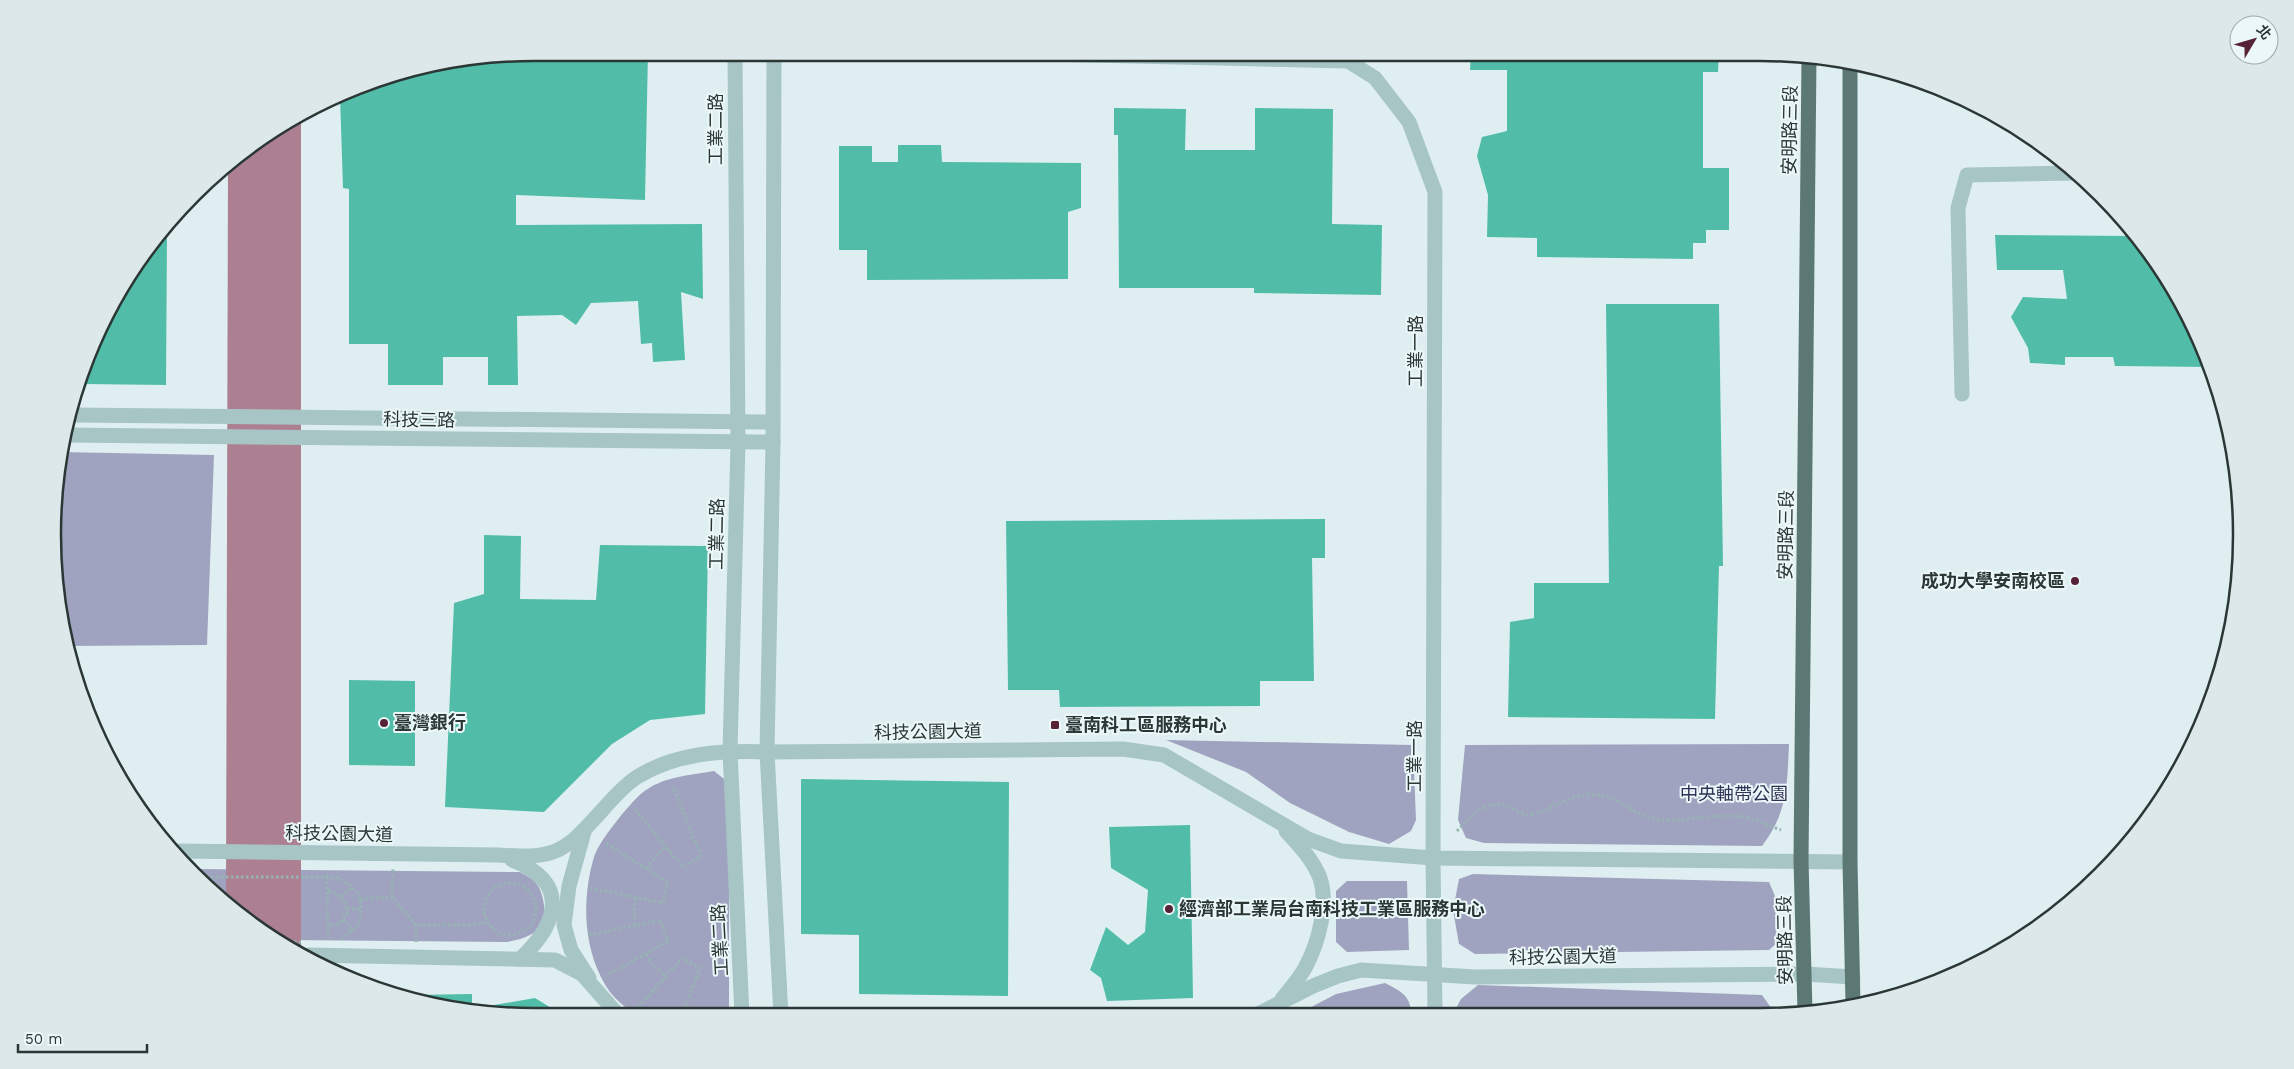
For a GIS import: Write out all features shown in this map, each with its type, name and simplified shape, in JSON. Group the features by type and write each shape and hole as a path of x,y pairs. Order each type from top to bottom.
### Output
{"main road":[{"name":"安明路三段","path":"1805,1006 1801,860 1810,64"},
{"path":"1850,70 1850,862 1853,999"}],"street":[{"name":"工業二路","path":"735,61 738,443 730,751 742,1008"},
{"path":"774,61 773,442 767,752 781,1008"},
{"name":"工業一路","path":"1348,61 1375,78 1409,122 1435,192 1433,858 1436,1008"},
{"path":"1962,394 1958,208 1968,175 2065,173"},
{"name":"科技三路","path":"76,415 773,422"},
{"name":"科技三路","path":"72,435 773,442"},
{"name":"科技公園大道","path":"183,851 530,857 562,849 586,829 635,778 661,764 693,756 730,751 1123,749 1164,755 1209,779 1308,839 1342,851 1433,858 1801,860 1850,862"},
{"name":"科技公園大道","path":"1278,822 1311,863 1320,879 1323,899 1321,924 1305,968 1280,1003"},
{"name":"科技公園大道","path":"586,829 569,886 564,925 571,950 606,1004"},
{"name":"科技公園大道","path":"499,855 526,865 541,876 552,895 552,914 545,931 537,943 520,959"},
{"name":"科技公園大道","path":"308,948 555,960 582,974 610,1008"},
{"name":"科技公園大道","path":"1270,1008 1338,976 1361,970 1475,977 1805,974 1854,977"}],"path":[{"path":"635,810 683,867 701,856 673,786"},
{"path":"1457,831 1478,810 1493,805 1505,806 1520,814 1533,814 1570,797 1586,795 1600,795 1615,801 1639,815 1659,820 1738,816 1781,830"},
{"path":"590,888 663,903 667,882 605,843"},
{"path":"647,869 658,853 666,847"},
{"path":"394,854 392,897 416,925 472,925 487,922"},
{"path":"208,877 335,877 346,882 361,899 362,909 359,924 353,931 337,940"},
{"path":"327,877 328,943"},
{"path":"517,884 531,894 534,902 534,918 524,931 516,934 500,933 487,922 484,914 487,897 500,885 517,884"},
{"path":"341,897 352,888"},
{"path":"328,891 335,892 341,897 347,909 345,918 340,924 328,926"},
{"path":"361,899 392,897"},
{"path":"635,925 636,897"},
{"path":"347,909 362,909"},
{"path":"342,920 353,931"},
{"path":"589,935 660,920 668,941 606,976"},
{"path":"646,954 653,965 666,977"},
{"path":"638,1008 682,958 700,968 685,1008"}],"green space":[{"path":"68,452 214,455 207,645 74,646 65,596 61,534 62,504"},
{"path":"1166,740 1413,745 1416,820 1411,831 1389,844 1349,832 1290,803 1246,772"},
{"name":"中央軸帶公園","path":"1789,744 1785,798 1777,821 1762,846 1484,843 1466,838 1458,820 1465,745"},
{"path":"714,771 724,779 729,795 729,1008 626,1008 610,992 601,977 594,961 590,944 586,909 587,891 594,857 615,823 642,793 658,783"},
{"path":"200,869 520,872 538,885 544,905 543,921 540,927 529,936 506,942 292,940 246,910"},
{"path":"1473,874 1769,882 1775,896 1777,943 1769,950 1475,954 1459,944 1453,910 1459,879"},
{"path":"1347,881 1407,881 1409,950 1347,952 1336,942 1336,891"},
{"path":"1385,983 1404,994 1410,1008 1309,1008 1336,994"},
{"path":"1478,985 1762,995 1771,1008 1456,1008 1461,999"}],"shaded area":[{"path":"301,123 301,946 246,910 226,893 228,174 246,159"}],"building":[{"path":"534,61 648,61 645,200 516,195 516,225 702,224 703,299 681,292 685,360 653,362 652,343 641,344 638,301 591,303 576,325 562,315 517,316 518,385 488,385 488,357 443,357 443,385 388,385 388,344 349,344 349,189 343,188 340,103 353,97 412,77 473,65"},
{"path":"1470,61 1719,61 1718,72 1703,72 1703,168 1729,168 1729,230 1706,230 1706,243 1693,243 1693,259 1537,257 1537,238 1487,237 1488,195 1477,156 1482,137 1507,131 1507,70 1470,70"},
{"path":"1114,108 1186,109 1185,150 1255,150 1255,108 1333,109 1332,224 1382,225 1381,295 1254,293 1254,288 1119,288 1118,135 1114,135"},
{"path":"898,145 941,145 942,162 1081,163 1081,208 1068,212 1068,279 867,280 867,250 839,250 839,146 872,146 872,162 898,162"},
{"path":"1995,235 2127,236 2169,298 2184,325 2202,367 2115,366 2113,357 2065,357 2065,365 2030,363 2028,348 2011,317 2023,297 2067,299 2063,270 1997,270"},
{"path":"167,236 166,385 85,384 110,325 141,272"},
{"path":"1606,304 1719,304 1723,566 1719,566 1715,719 1508,717 1510,622 1534,618 1534,583 1609,583"},
{"path":"1325,519 1325,558 1312,558 1314,681 1260,681 1260,706 1060,707 1059,690 1008,690 1006,521"},
{"path":"484,535 521,536 520,599 596,600 600,545 708,546 705,714 650,720 612,744 544,812 445,807 454,603 484,594"},
{"path":"349,680 415,681 415,766 349,765"},
{"path":"801,779 1009,782 1008,996 859,994 859,935 801,934"},
{"name":"經濟部工業局台南科技工業區服務中心","path":"1190,825 1193,998 1107,1001 1101,978 1090,970 1106,927 1128,945 1145,932 1148,890 1111,868 1109,827"},
{"path":"472,994 472,1004 442,999 424,995"},
{"path":"535,998 551,1008 504,1007 491,1006"}],"place":[{"name":"成功大學安南校區","path":"2075,581"},
{"name":"臺灣銀行","path":"384,723"},
{"name":"臺南科工區服務中心","path":"1055,725"},
{"name":"經濟部工業局台南科技工業區服務中心","path":"1169,909"}]}
